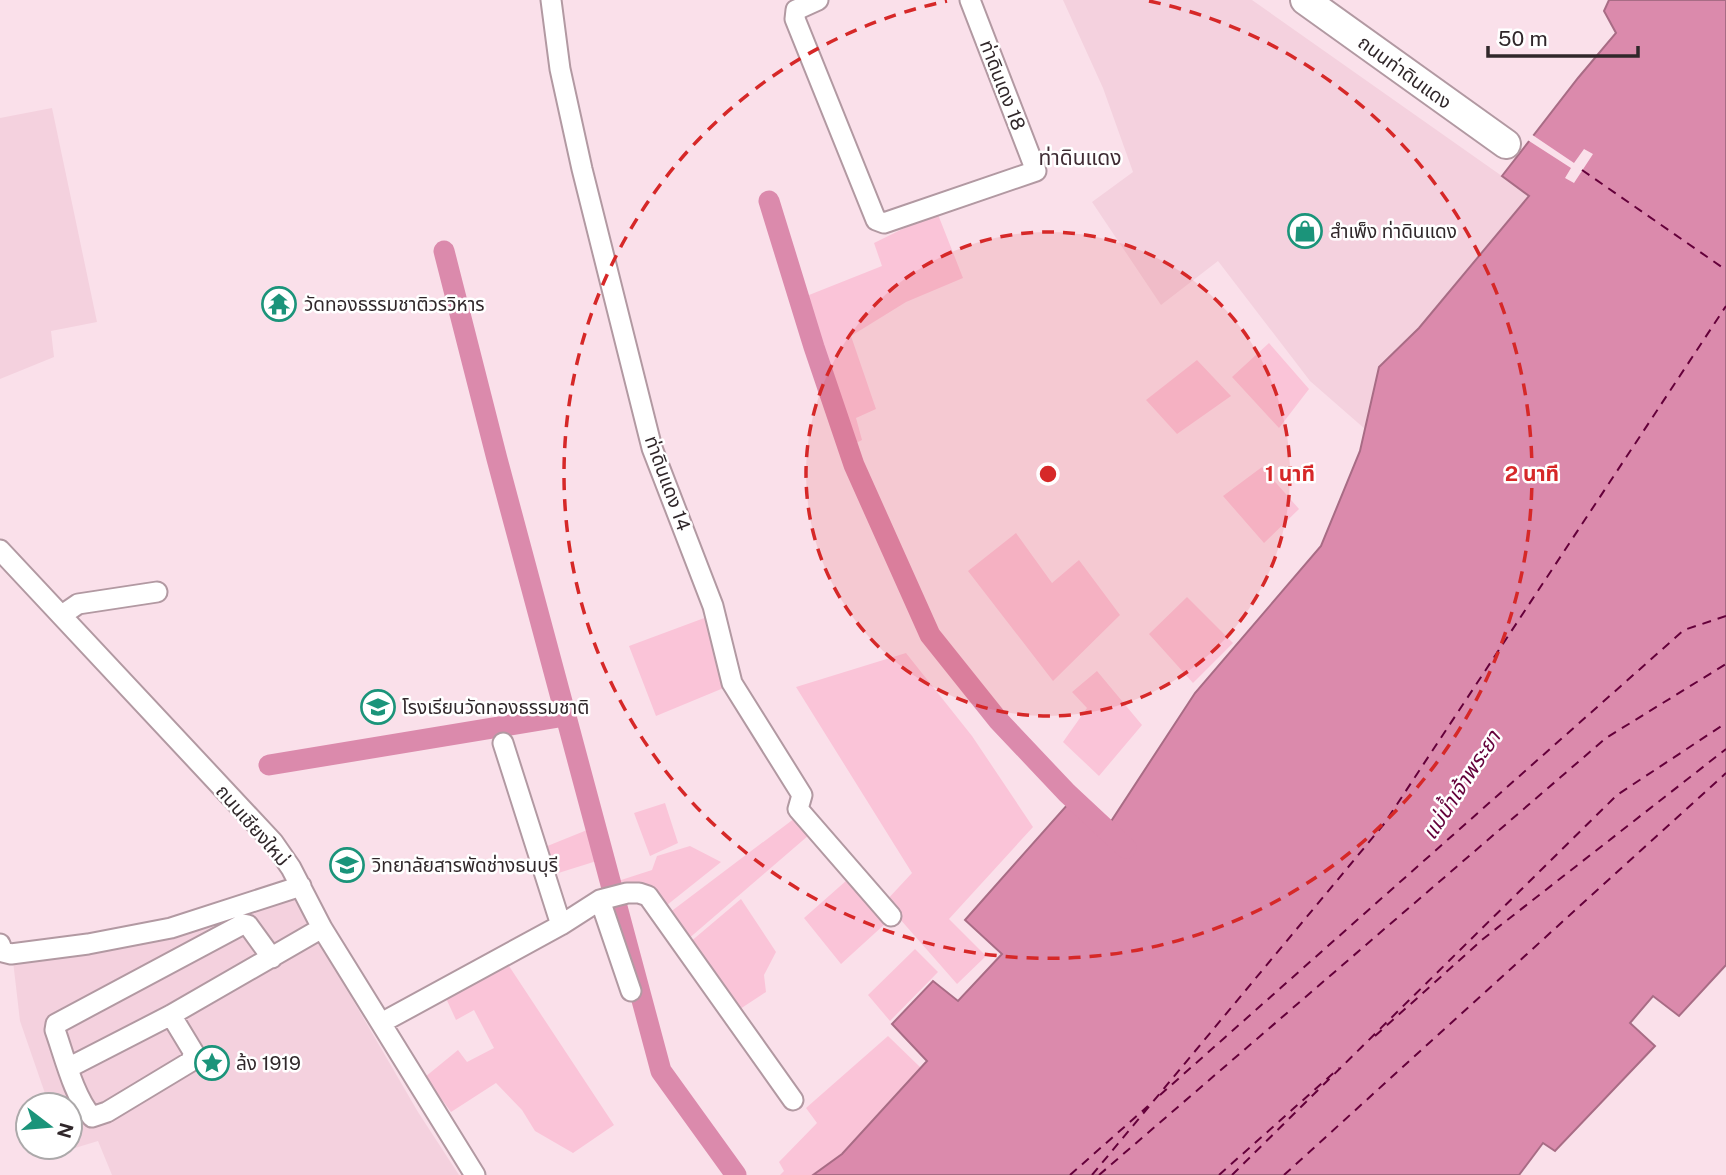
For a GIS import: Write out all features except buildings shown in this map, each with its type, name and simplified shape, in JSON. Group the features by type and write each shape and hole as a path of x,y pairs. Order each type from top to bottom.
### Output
{"street":[{"name":"ท่าดินแดง 14","path":"551,0 560,69 582,169 652,448 713,606 732,683 802,795 798,809 891,916"},
{"name":"ท่าดินเดง 18","path":"818,0 796,10 795,19 876,220 884,223 1036,171 970,0"},
{"name":"ถนนท่าดินแดง","path":"1305,0 1506,144"},
{"name":"ถนนเชียงใหม่","path":"0,550 272,842 475,1175"},
{"path":"62,615 78,604 157,592"},
{"path":"503,743 561,925"},
{"path":"0,944 3,952 11,954 100,942 171,928 301,886"},
{"path":"381,1023 561,925 600,900 639,892 648,896 793,1100"},
{"path":"600,900 631,991"},
{"path":"171,1015 194,1054 190,1062 107,1112 92,1117 68,1068 55,1030 56,1024 243,924 248,925 272,958"},
{"path":"68,1068 171,1015 323,928"}],"shaded area":[{"name":"สำเพ็ง ท่าดินแดง","path":"1063,0 1252,0 1529,195 1419,328 1379,367 1365,429 1310,381 1218,261 1161,305 1092,202 1133,172 1103,88"},
{"path":"52,108 97,322 51,331 54,357 0,379 0,118"},
{"path":"937,212 963,278 906,302 851,336 876,409 856,418 862,440 850,446 804,297 882,266 874,243"},
{"path":"1269,343 1309,389 1279,428 1232,377"},
{"path":"1197,360 1231,396 1177,434 1146,400"},
{"path":"1262,467 1299,509 1264,543 1223,496"},
{"path":"1016,533 1052,583 1079,560 1120,615 1053,681 968,571"},
{"path":"1187,597 1233,643 1193,683 1149,634"},
{"path":"707,617 726,687 656,716 629,646"},
{"path":"906,653 972,736 1033,827 949,919 986,956 957,984 885,902 912,873 796,687"},
{"path":"1097,671 1142,725 1099,776 1063,742 1087,708 1072,692"},
{"path":"665,803 678,843 650,856 634,813"},
{"path":"795,818 809,835 687,940 669,913"},
{"path":"592,828 603,859 552,875 540,849"},
{"path":"690,846 721,862 662,909 620,890 618,881 652,870 657,856"},
{"path":"847,880 886,923 841,964 804,918"},
{"name":"ล้ง 1919","path":"293,897 418,1112 459,1175 112,1175 98,1141 84,1145 84,1091 44,1091 20,1021 13,961"},
{"path":"741,899 776,952 764,975 766,992 737,1011 689,943"},
{"path":"915,949 938,972 890,1021 868,995"},
{"path":"507,963 614,1125 573,1153 535,1131 522,1110 496,1083 451,1112 425,1077 458,1050 467,1062 494,1048 474,1010 456,1020 445,996"},
{"path":"888,1036 921,1068 842,1154 812,1175 780,1175 784,1171 779,1162 817,1123 806,1108"}],"water":[{"name":"แม่น้ำเจ้าพระยา","path":"1609,0 1726,0 1726,965 1679,1016 1653,996 1630,1023 1655,1046 1555,1151 1543,1143 1519,1175 813,1175 842,1154 927,1061 892,1024 933,981 958,1001 1002,954 965,920 1068,804 1106,829 1195,693 1321,546 1360,451 1379,367 1419,328 1529,196 1502,176 1616,33 1604,11"}],"pier":[{"path":"1531,134 1574,163 1584,149 1593,154 1574,183 1565,178 1571,168 1526,139"}],"waterway":[{"path":"769,201 854,465 930,635 998,720 1067,793 1126,848"},
{"path":"444,251 661,1071 736,1175"},
{"path":"269,765 565,716"}],"ferry route":[{"path":"1582,170 1726,270"},
{"path":"1092,1175 1384,824 1726,306"},
{"path":"1160,1095 1684,630 1726,616"},
{"path":"1099,1175 1606,738 1726,664"},
{"path":"1232,1175 1617,795 1726,723"},
{"path":"1375,1036 1483,939 1726,749"},
{"path":"1284,1175 1726,773"},
{"path":"1219,1175 1339,1068"},
{"path":"1070,1175 1148,1106"}],"place":[{"name":"สำเพ็ง ท่าดินแดง","path":"1305,231"},
{"name":"วัดทองธรรมชาติวรวิหาร","path":"279,304"},
{"name":"โรงเรียนวัดทองธรรมชาติ","path":"378,707"},
{"name":"วิทยาลัยสารพัดช่างธนบุรี","path":"347,865"},
{"name":"ล้ง 1919","path":"212,1063"}],"district":[{"name":"ท่าดินแดง","path":"1080,157"}]}
